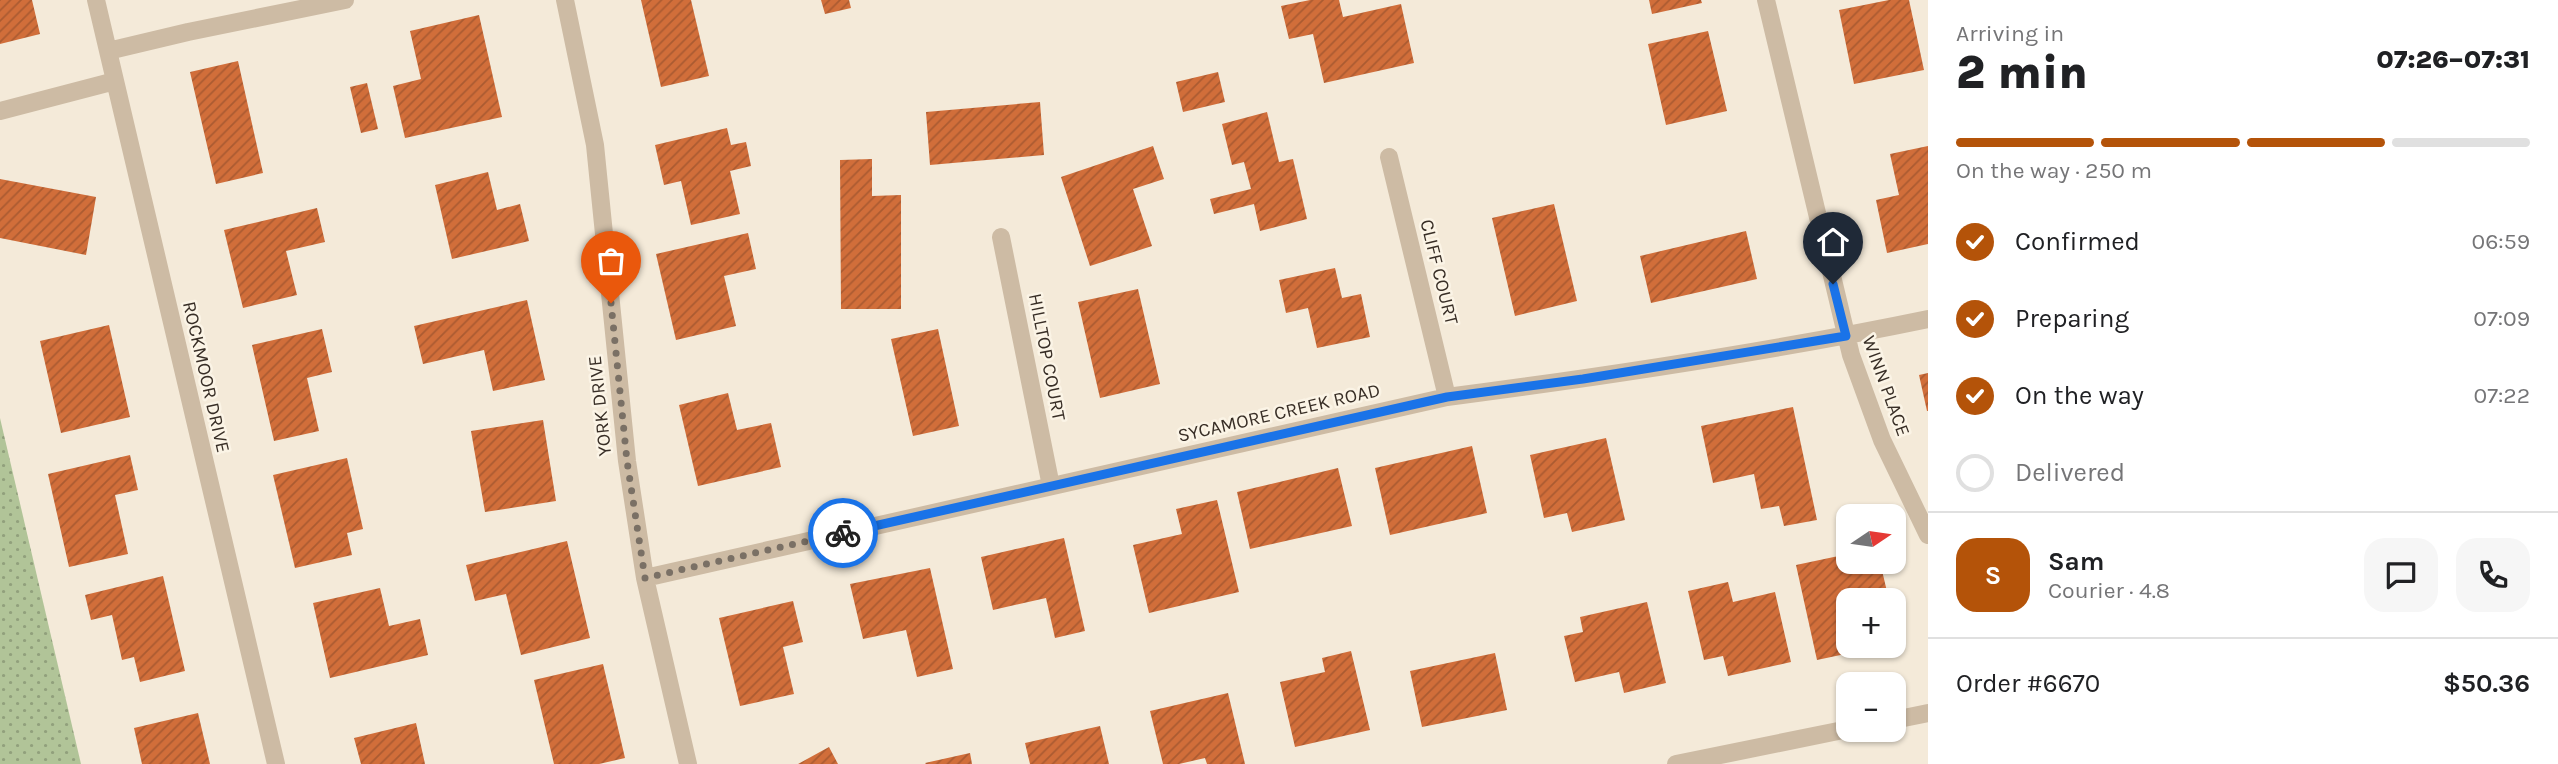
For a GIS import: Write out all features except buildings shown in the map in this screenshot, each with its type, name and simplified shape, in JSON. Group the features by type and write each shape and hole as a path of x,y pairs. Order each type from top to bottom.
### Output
{"street":[{"name":"ROCKMOOR DRIVE","path":"96,0 276,764"},
{"path":"108,51 345,0"},
{"name":"YORK DRIVE","path":"565,0 595,145 627,461 645,578 688,764"},
{"name":"WINN PLACE","path":"1766,0 1846,336 1882,440 1928,535"},
{"path":"0,111 115,81"},
{"name":"CLIFF COURT","path":"1389,157 1447,397"},
{"name":"HILLTOP COURT","path":"1001,237 1051,486"},
{"name":"SYCAMORE CREEK ROAD","path":"645,578 1447,397 1583,379 1846,336 1928,319"},
{"path":"1906,718 1928,713"},
{"path":"1676,764 1836,731"}],"green space":[{"path":"0,418 81,764 0,764"}],"way so far":[{"path":"611,303 627,461 645,578 843,533"}],"route":[{"path":"843,533 1447,397 1583,379 1846,336 1833,284"}]}
